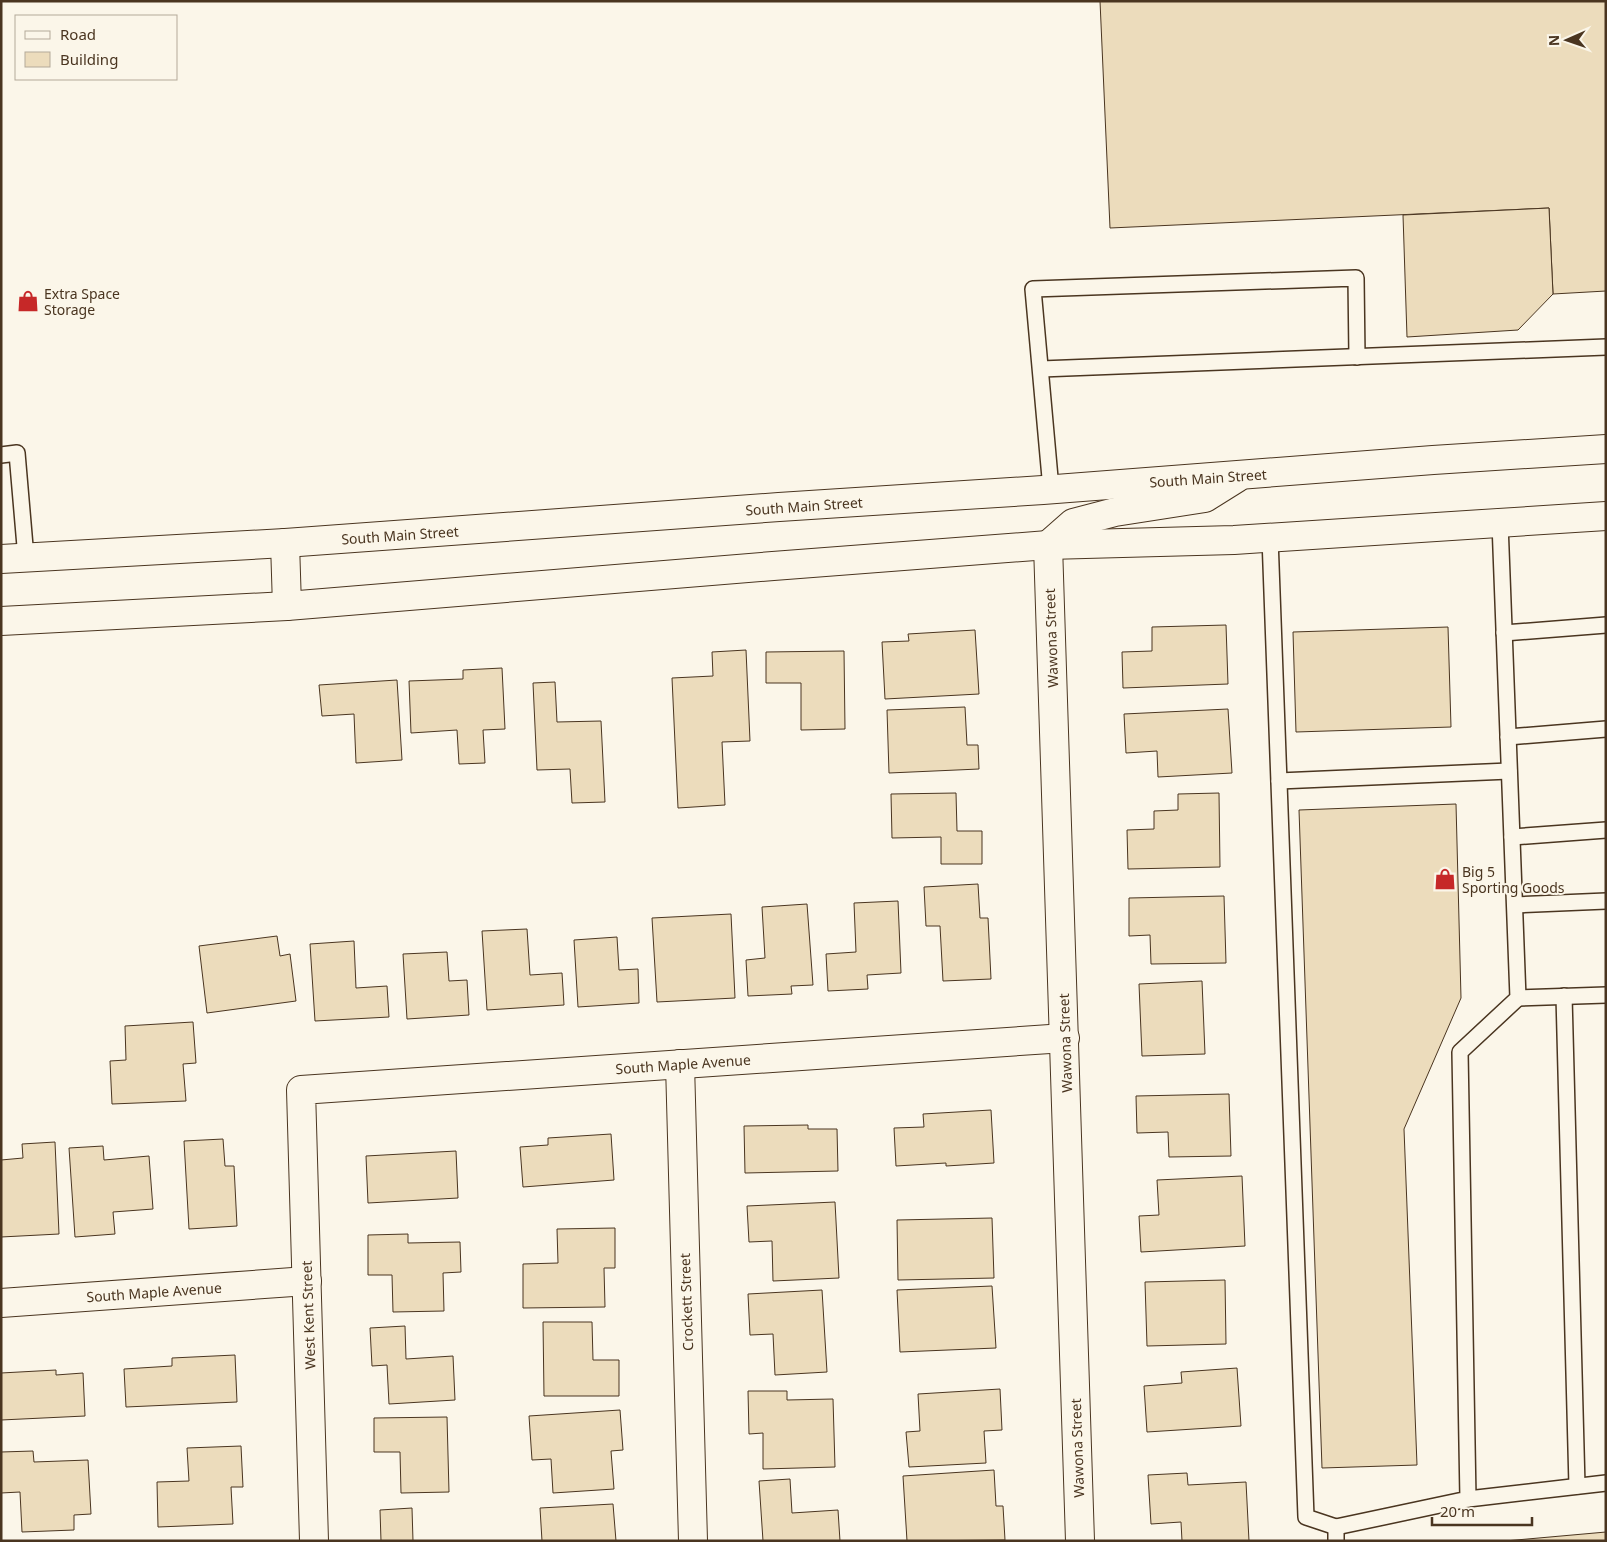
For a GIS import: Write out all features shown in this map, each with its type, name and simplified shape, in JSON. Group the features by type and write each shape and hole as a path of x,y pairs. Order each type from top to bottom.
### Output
{"main road":[{"name":"South Main Street","path":"14,559 285,543 1606,449"},
{"path":"1048,546 1073,523 1115,512 1205,498 1243,475"},
{"path":"1,622 287,606 763,566 1048,546 1270,538 1606,516"},
{"path":"285,543 287,606"},
{"name":"Wawona Street","path":"1048,546 1080,1541"},
{"name":"South Maple Avenue","path":"302,1090 1064,1038"},
{"name":"Crockett Street","path":"680,1064 693,1541"},
{"name":"West Kent Street","path":"302,1090 314,1541"},
{"name":"South Maple Avenue","path":"1,1303 307,1280"}],"lane":[{"path":"1051,489 1033,289 1356,278 1357,357"},
{"path":"1041,369 1606,347"},
{"path":"1,455 17,453 14,559"},
{"path":"1500,523 1518,998"},
{"path":"1270,538 1306,1517 1336,1534 1468,1499 1606,1483"},
{"path":"1504,634 1606,625"},
{"path":"1508,737 1606,729"},
{"path":"1279,781 1510,771"},
{"path":"1512,837 1606,830"},
{"path":"1515,906 1606,901"},
{"path":"1468,1499 1460,1052 1518,998 1606,995"},
{"path":"1564,996 1577,1486"}],"building":[{"path":"1100,1 1606,1 1606,291 1553,294 1549,208 1110,228"},
{"path":"1549,208 1553,294 1518,330 1407,337 1403,215"},
{"path":"1226,625 1228,684 1123,688 1122,652 1152,651 1152,627"},
{"path":"1448,627 1451,727 1296,732 1293,632"},
{"path":"975,630 979,694 885,699 882,642 909,641 908,634"},
{"path":"746,650 750,741 722,742 725,805 678,808 672,678 713,676 712,652"},
{"path":"844,651 845,729 801,730 801,683 766,683 766,652"},
{"path":"502,668 505,729 483,730 485,763 459,764 457,730 411,733 409,681 463,679 463,670"},
{"path":"397,680 402,760 356,763 354,714 322,716 319,685"},
{"path":"555,682 557,722 601,721 605,802 572,803 570,769 537,770 533,683"},
{"path":"965,707 967,745 978,745 979,769 889,773 887,710"},
{"path":"1228,709 1232,773 1158,777 1157,751 1126,753 1124,714"},
{"path":"956,793 957,831 982,831 982,864 941,864 941,837 892,838 891,794"},
{"path":"1219,793 1220,867 1128,869 1127,830 1154,829 1154,811 1178,810 1178,794"},
{"path":"1456,804 1461,998 1404,1129 1417,1465 1322,1468 1299,810"},
{"path":"978,884 980,918 988,918 991,979 943,981 940,926 926,926 924,887"},
{"path":"1224,896 1226,963 1151,964 1150,935 1129,936 1129,898"},
{"path":"898,901 901,973 867,975 868,989 828,991 826,954 856,952 854,903"},
{"path":"807,904 813,985 791,986 792,994 748,996 746,960 765,958 762,907"},
{"path":"731,914 735,998 657,1002 652,918"},
{"path":"527,929 530,975 562,973 564,1005 487,1010 482,931"},
{"path":"277,936 280,956 290,954 296,1001 207,1013 199,946"},
{"path":"617,937 619,970 638,969 639,1003 578,1007 574,940"},
{"path":"354,941 356,988 387,986 389,1017 315,1021 310,944"},
{"path":"447,952 449,981 467,980 469,1015 407,1019 403,954"},
{"path":"1202,981 1205,1054 1142,1056 1139,984"},
{"path":"193,1022 196,1063 183,1064 186,1101 112,1104 110,1061 126,1060 125,1026"},
{"path":"1229,1094 1231,1156 1169,1157 1168,1132 1137,1133 1136,1096"},
{"path":"991,1110 994,1163 946,1166 946,1163 896,1166 894,1128 924,1127 923,1114"},
{"path":"808,1125 808,1129 837,1129 838,1171 745,1173 744,1126"},
{"path":"611,1134 614,1180 523,1187 520,1147 548,1145 548,1138"},
{"path":"223,1139 225,1166 234,1166 237,1226 189,1229 184,1141"},
{"path":"55,1142 59,1234 1,1237 1,1160 23,1158 22,1144"},
{"path":"103,1146 104,1160 149,1156 153,1209 113,1212 115,1234 75,1237 69,1148"},
{"path":"456,1151 458,1198 368,1203 366,1156"},
{"path":"1242,1176 1245,1246 1141,1252 1139,1216 1159,1215 1157,1180"},
{"path":"835,1202 839,1278 773,1281 772,1241 749,1242 747,1206"},
{"path":"992,1218 994,1278 898,1280 897,1220"},
{"path":"615,1228 615,1268 604,1268 605,1307 523,1308 523,1264 558,1263 557,1229"},
{"path":"408,1234 408,1243 460,1242 461,1272 443,1273 444,1311 393,1312 392,1275 368,1275 368,1235"},
{"path":"1225,1280 1226,1344 1147,1346 1145,1282"},
{"path":"992,1286 996,1348 900,1352 897,1290"},
{"path":"822,1290 827,1372 775,1375 773,1334 750,1335 748,1294"},
{"path":"543,1322 592,1322 593,1360 619,1360 619,1396 544,1396"},
{"path":"405,1326 406,1359 453,1356 455,1400 389,1404 387,1365 372,1366 370,1328"},
{"path":"235,1355 237,1402 126,1407 124,1369 172,1366 172,1358"},
{"path":"1237,1368 1241,1426 1147,1432 1144,1386 1182,1383 1181,1372"},
{"path":"56,1370 56,1375 83,1373 85,1416 1,1420 1,1373"},
{"path":"1000,1389 1002,1430 984,1431 986,1463 909,1467 906,1432 920,1431 918,1394"},
{"path":"748,1391 787,1391 787,1400 833,1399 835,1467 763,1469 763,1433 749,1434"},
{"path":"620,1410 623,1450 611,1451 614,1489 553,1493 551,1459 532,1460 529,1416"},
{"path":"447,1417 449,1492 401,1493 400,1452 374,1452 374,1418"},
{"path":"241,1446 243,1487 231,1487 233,1524 158,1527 157,1482 189,1481 187,1448"},
{"path":"33,1451 34,1462 88,1460 91,1514 74,1515 74,1530 22,1532 20,1492 1,1493 1,1452"},
{"path":"994,1470 996,1506 1003,1506 1005,1540 907,1541 903,1476"},
{"path":"1187,1473 1188,1485 1246,1482 1249,1541 1182,1541 1181,1522 1151,1524 1148,1475"},
{"path":"790,1479 792,1513 838,1510 840,1541 763,1541 759,1481"},
{"path":"613,1504 616,1541 542,1541 540,1508"},
{"path":"412,1508 413,1541 381,1541 380,1510"},
{"path":"1606,1532 1606,1541 1505,1541"}],"place":[{"name":"Extra Space Storage","path":"28,301"},
{"name":"Big 5 Sporting Goods","path":"1445,879"}]}
